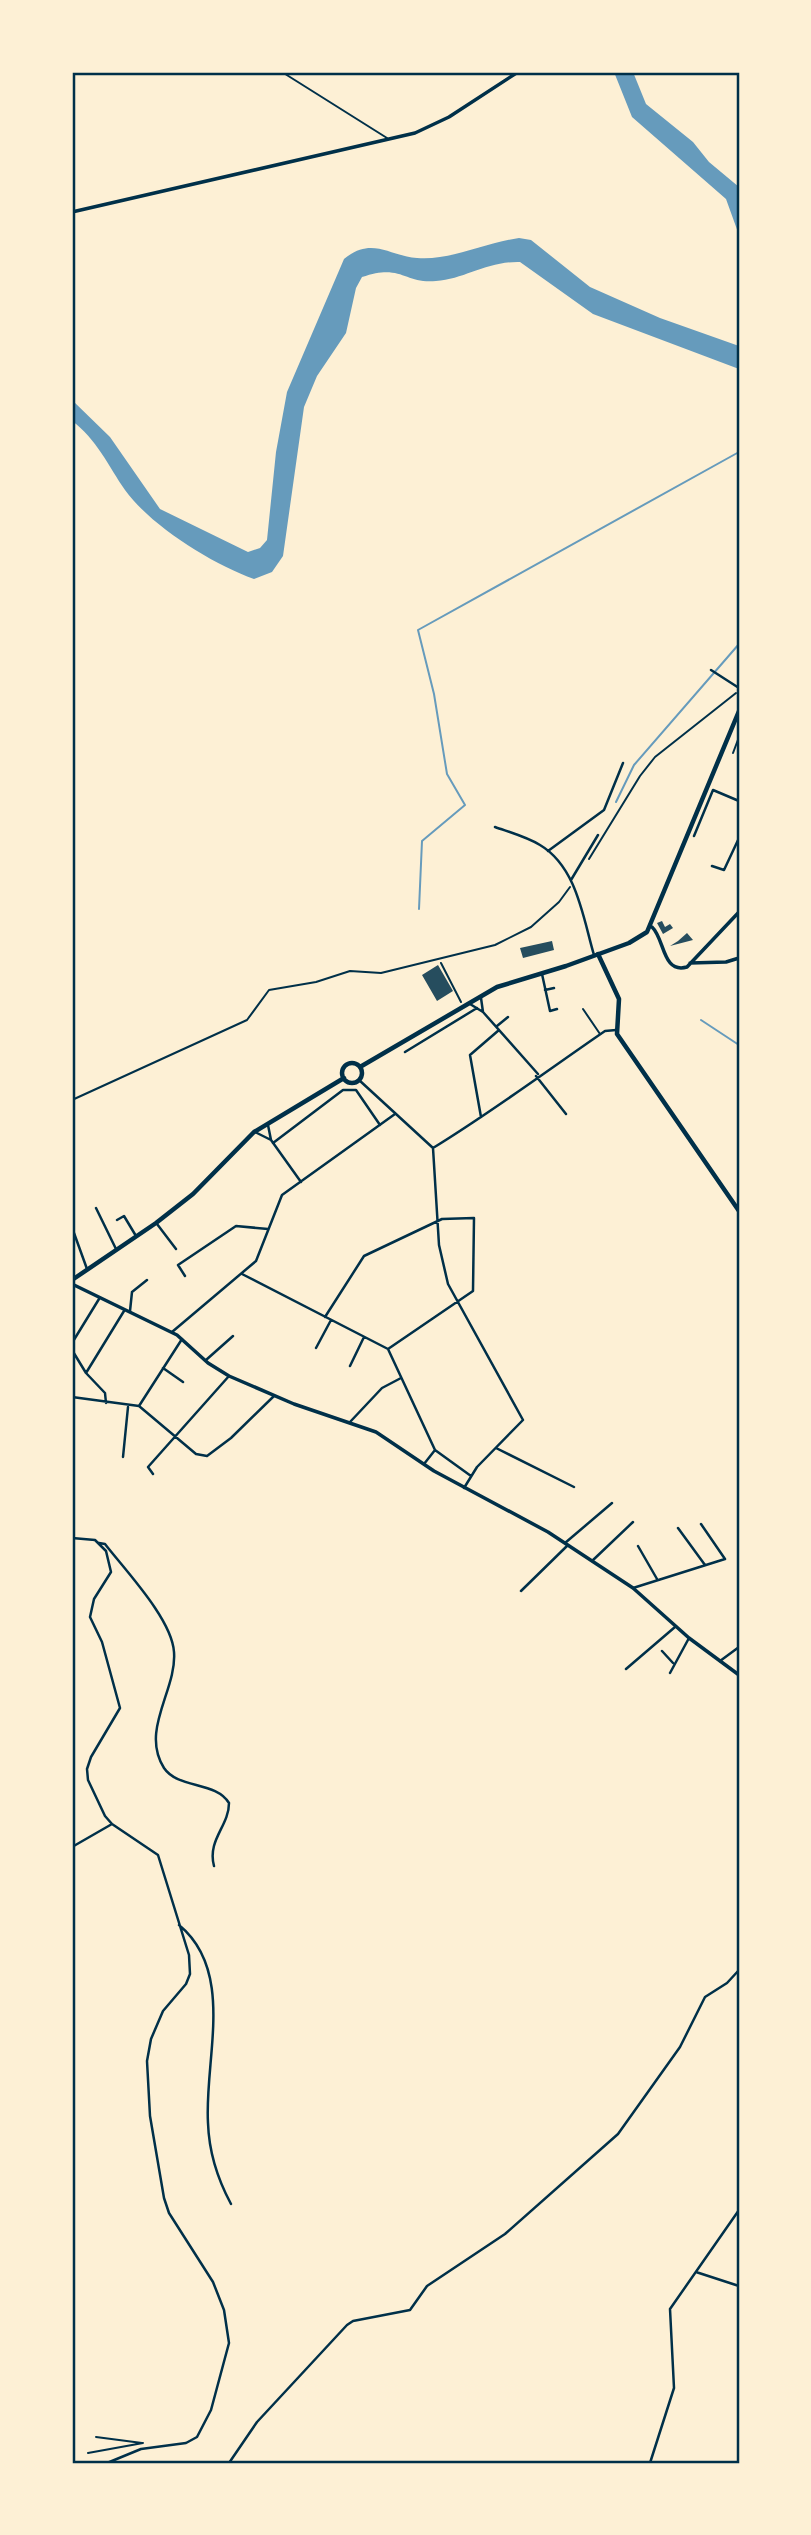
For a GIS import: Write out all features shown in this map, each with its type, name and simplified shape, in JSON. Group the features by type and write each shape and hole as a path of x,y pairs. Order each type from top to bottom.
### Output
{"main road":[{"path":"360,1067 482,994 640,937 652,926 666,881 739,711"},
{"path":"596,954 619,999 616,1030 739,1211"},
{"path":"355,1064 360,1067 362,1074 359,1080 351,1083 344,1078 346,1066 355,1064"},
{"path":"72,1282 193,1194 254,1132 344,1078"}],"street":[{"path":"72,212 388,139 434,125 518,72"},
{"path":"713,670 739,689"},
{"path":"548,851 604,810 623,763"},
{"path":"707,787 739,801"},
{"path":"694,836 713,790"},
{"path":"495,827 535,842 548,851 571,880 596,954"},
{"path":"571,880 598,835"},
{"path":"712,866 724,870 739,838"},
{"path":"652,926 673,967 681,969 691,963 739,912"},
{"path":"691,963 726,962 739,958"},
{"path":"542,974 550,1011 557,1009"},
{"path":"545,990 554,988"},
{"path":"482,994 483,1012"},
{"path":"467,1003 483,1012 498,1028 566,1114"},
{"path":"405,1052 477,1008"},
{"path":"481,1117 470,1055 508,1017"},
{"path":"433,1148 600,1034 609,1029 616,1030"},
{"path":"359,1080 433,1148 442,1262 457,1302 522,1416 520,1426 496,1448 464,1488"},
{"path":"272,1141 343,1090 356,1090 380,1125"},
{"path":"172,1332 256,1261 282,1195 395,1114"},
{"path":"269,1121 272,1141 301,1182"},
{"path":"254,1132 272,1141"},
{"path":"96,1208 117,1250"},
{"path":"117,1220 124,1216 136,1237"},
{"path":"325,1317 364,1256 438,1221 474,1218 475,1287 388,1349"},
{"path":"156,1223 176,1249"},
{"path":"185,1276 178,1265 230,1228 242,1225 268,1229"},
{"path":"74,1233 74,1239 88,1270"},
{"path":"242,1273 388,1349 435,1450 471,1476"},
{"path":"86,1373 127,1312 132,1292 147,1280"},
{"path":"72,1282 99,1299 172,1332 205,1361 229,1376 274,1396 376,1432 424,1465 567,1544 633,1588 675,1627 739,1675"},
{"path":"72,1343 99,1299"},
{"path":"316,1348 331,1321"},
{"path":"205,1361 233,1336"},
{"path":"349,1366 364,1337"},
{"path":"139,1406 162,1367 183,1339"},
{"path":"72,1350 86,1373 105,1393 106,1403"},
{"path":"162,1367 183,1382"},
{"path":"153,1474 148,1467 229,1376"},
{"path":"349,1422 383,1388 401,1378"},
{"path":"72,1397 128,1407 139,1406 196,1454 210,1455 265,1408 274,1396"},
{"path":"123,1457 128,1407"},
{"path":"496,1448 574,1487"},
{"path":"424,1465 435,1450"},
{"path":"521,1591 612,1503"},
{"path":"592,1561 633,1522"},
{"path":"633,1588 725,1559 701,1524"},
{"path":"678,1528 705,1565"},
{"path":"72,1538 105,1544 167,1631 174,1652 160,1707 157,1740 159,1755 165,1769 172,1775 217,1793 229,1803 229,1815 214,1838 214,1866"},
{"path":"99,1544 106,1551 111,1572 94,1599 90,1617 102,1642 120,1708 87,1769 94,1794 111,1824 158,1855 177,1924 189,1955 190,1974 186,1984 163,2011 151,2039 147,2061 150,2116 163,2198 169,2213 213,2282 224,2310 229,2343 228,2358 202,2432 186,2443 148,2447 107,2463"},
{"path":"638,1546 657,1579"},
{"path":"626,1669 675,1627"},
{"path":"670,1673 673,1663 689,1638"},
{"path":"720,1661 739,1647"},
{"path":"662,1651 673,1663"},
{"path":"72,1847 111,1824"},
{"path":"177,1924 192,1936 206,1963 212,2002 209,2136 213,2162 232,2204"},
{"path":"229,2463 257,2422 346,2325 353,2321 410,2310 432,2281 505,2234 608,2144 652,2089 680,2047 705,1997 727,1983 739,1970"},
{"path":"650,2463 674,2388 670,2309 739,2210"},
{"path":"696,2272 739,2286"}],"lane":[{"path":"282,72 388,139"},
{"path":"733,753 739,737"},
{"path":"441,963 461,1002"},
{"path":"583,1009 600,1034"}],"path":[{"path":"586,863 640,776 655,757 739,689"},
{"path":"72,1100 247,1020 270,990 316,982 350,971 381,973 495,945 545,916 572,886"},
{"path":"96,2437 143,2443 148,2447"},
{"path":"88,2453 143,2443"}],"water":[{"path":"614,72 633,72 646,104 693,142 709,162 739,187 739,235 726,199 632,117"},
{"path":"519,238 531,240 590,287 660,318 739,346 739,369 593,314 520,262 497,264 447,280 417,280 386,272 362,277 356,288 346,333 317,376 304,407 283,556 272,572 254,579 202,554 150,517 125,490 102,453 72,421 72,400 110,437 160,509 248,552 260,548 267,540 276,452 287,392 344,259 354,252 372,248 407,257 442,257"}],"building":[{"path":"662,921 665,927 670,924 673,928 663,934 657,923"},
{"path":"687,933 693,940 670,946 678,941"},
{"path":"552,941 554,950 523,958 520,948"},
{"path":"438,965 453,991 437,1001 422,975"}],"waterway":[{"path":"419,909 422,841 465,805 447,774 434,694 418,630 739,452"},
{"path":"616,802 634,765 739,644"},
{"path":"701,1020 739,1045"}]}
